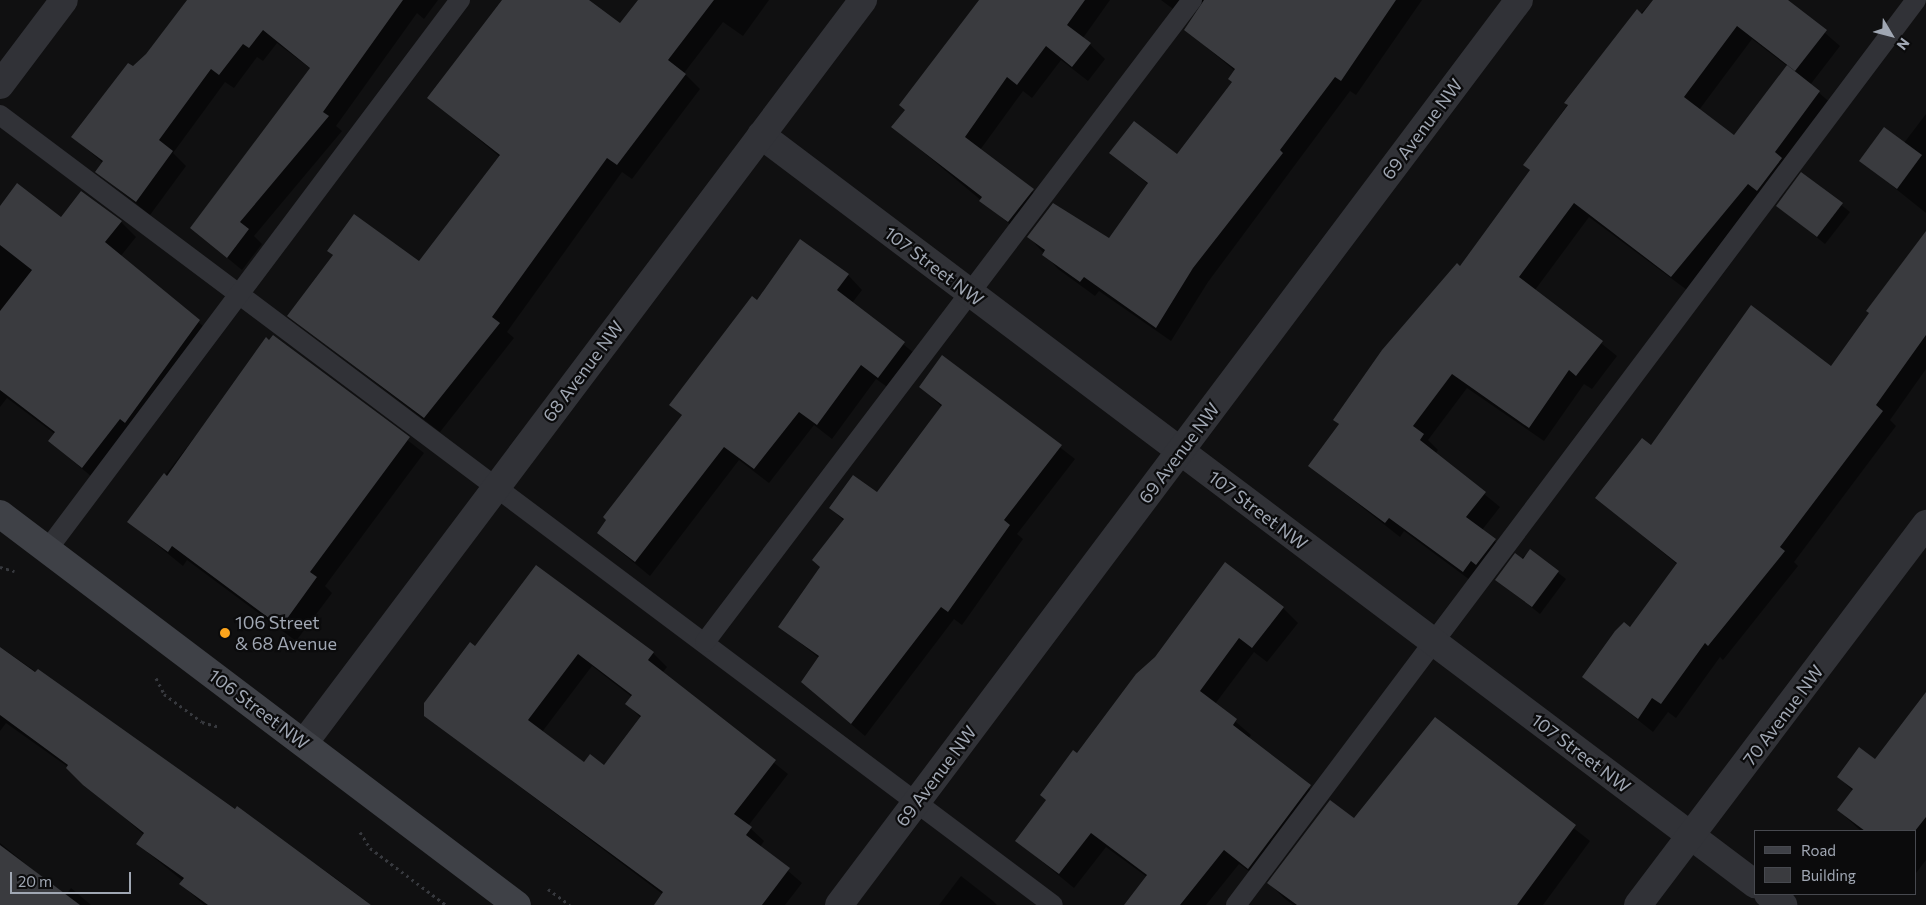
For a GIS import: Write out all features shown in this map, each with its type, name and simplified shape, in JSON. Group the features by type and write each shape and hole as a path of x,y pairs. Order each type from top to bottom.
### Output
{"street":[{"path":"0,85 64,0"},
{"name":"68 Avenue NW","path":"304,743 863,0"},
{"name":"69 Avenue NW","path":"839,905 1519,0"},
{"name":"107 Street NW","path":"761,135 1754,883"},
{"name":"106 Street NW","path":"0,514 518,905"},
{"name":"70 Avenue NW","path":"1638,905 1926,524"},
{"path":"1769,895 1783,905"}],"lane":[{"path":"47,550 460,0"},
{"path":"705,642 1192,0"},
{"path":"1236,905 1435,643 1916,0"},
{"path":"0,115 239,292 1053,905"}],"building":[{"path":"187,0 403,0 323,112 329,116 240,222 249,229 227,258 190,228 310,68 263,30 249,48 243,44 219,75 211,69 159,140 173,151 136,202 95,172 103,161 71,137 128,63 133,66 146,54"},
{"path":"502,0 589,0 620,23 638,0 714,0 668,60 686,74 617,165 607,158 492,317 500,323 424,418 287,316 333,255 327,251 354,214 419,261 500,155 427,98"},
{"path":"979,0 1085,0 1067,25 1091,43 1072,67 1046,46 1017,85 1007,77 965,137 1034,189 1008,222 979,201 982,197 891,127 905,110 899,105"},
{"path":"1204,0 1396,0 1341,81 1335,77 1280,150 1283,153 1193,268 1156,328 1084,277 1080,282 1042,255 1045,250 1027,237 1053,203 1109,238 1148,183 1109,153 1134,121 1177,154 1232,82 1228,79 1235,69 1184,30"},
{"path":"1653,0 1788,0 1827,30 1795,71 1737,26 1684,97 1734,135 1787,65 1820,91 1775,152 1782,158 1757,191 1748,184 1671,277 1574,203 1519,277 1603,341 1576,376 1569,370 1529,428 1452,374 1413,426 1424,434 1420,440 1486,492 1466,517 1496,539 1476,565 1471,561 1463,572 1389,518 1385,523 1308,466 1339,424 1333,420 1382,350 1457,263 1460,266 1530,170 1523,165 1568,105 1564,103 1637,9 1642,14"},
{"path":"1884,127 1922,155 1897,189 1859,161"},
{"path":"1801,172 1843,203 1817,237 1776,206"},
{"path":"17,183 61,217 81,191 122,221 105,242 200,320 125,423 120,419 82,468 48,441 55,432 0,390 0,311 32,270 0,245 0,206"},
{"path":"1926,231 1926,335 1876,405 1883,411 1780,547 1785,551 1708,646 1705,643 1661,704 1652,698 1638,719 1582,677 1615,631 1624,622 1630,627 1677,563 1595,498 1642,438 1651,445 1751,305 1831,366 1869,313 1866,311"},
{"path":"800,239 849,274 837,290 905,342 878,378 861,365 817,425 799,412 754,469 724,447 635,562 597,533 606,520 603,517 682,415 669,405 752,296 757,300"},
{"path":"273,335 410,437 310,572 317,577 281,627 172,546 168,552 127,522 164,473 167,476 266,337 269,340"},
{"path":"942,355 1062,445 1004,520 1010,525 948,612 941,607 851,724 801,682 819,656 778,627 820,567 812,560 844,519 829,508 853,475 877,492 942,405 919,387"},
{"path":"1530,549 1559,571 1532,607 1495,580 1515,553 1523,559"},
{"path":"1225,562 1284,607 1252,648 1239,638 1200,691 1237,719 1233,725 1311,785 1248,869 1224,850 1180,905 1124,905 1147,875 1091,833 1059,874 1015,841 1046,800 1040,795 1073,750 1077,753 1136,674 1155,657"},
{"path":"536,565 654,652 648,660 776,760 734,814 752,827 746,835 790,868 762,905 654,905 663,892 424,716 424,703 470,642 475,646","holes":["578,654 632,695 625,704 641,716 604,765 590,754 584,762 528,720"]},
{"path":"0,647 35,672 38,669 235,809 237,806 371,905 208,905 179,884 184,878 136,844 144,833 83,785 66,768 68,765 0,715"},
{"path":"1926,692 1926,817 1916,830 1864,830 1837,810 1853,789 1837,777 1859,747 1875,759"},
{"path":"1435,717 1576,825 1517,905 1297,905 1267,883 1330,800 1354,818"},
{"path":"0,845 80,905 0,905"}],"place":[{"name":"106 Street & 68 Avenue","path":"225,633"}]}
